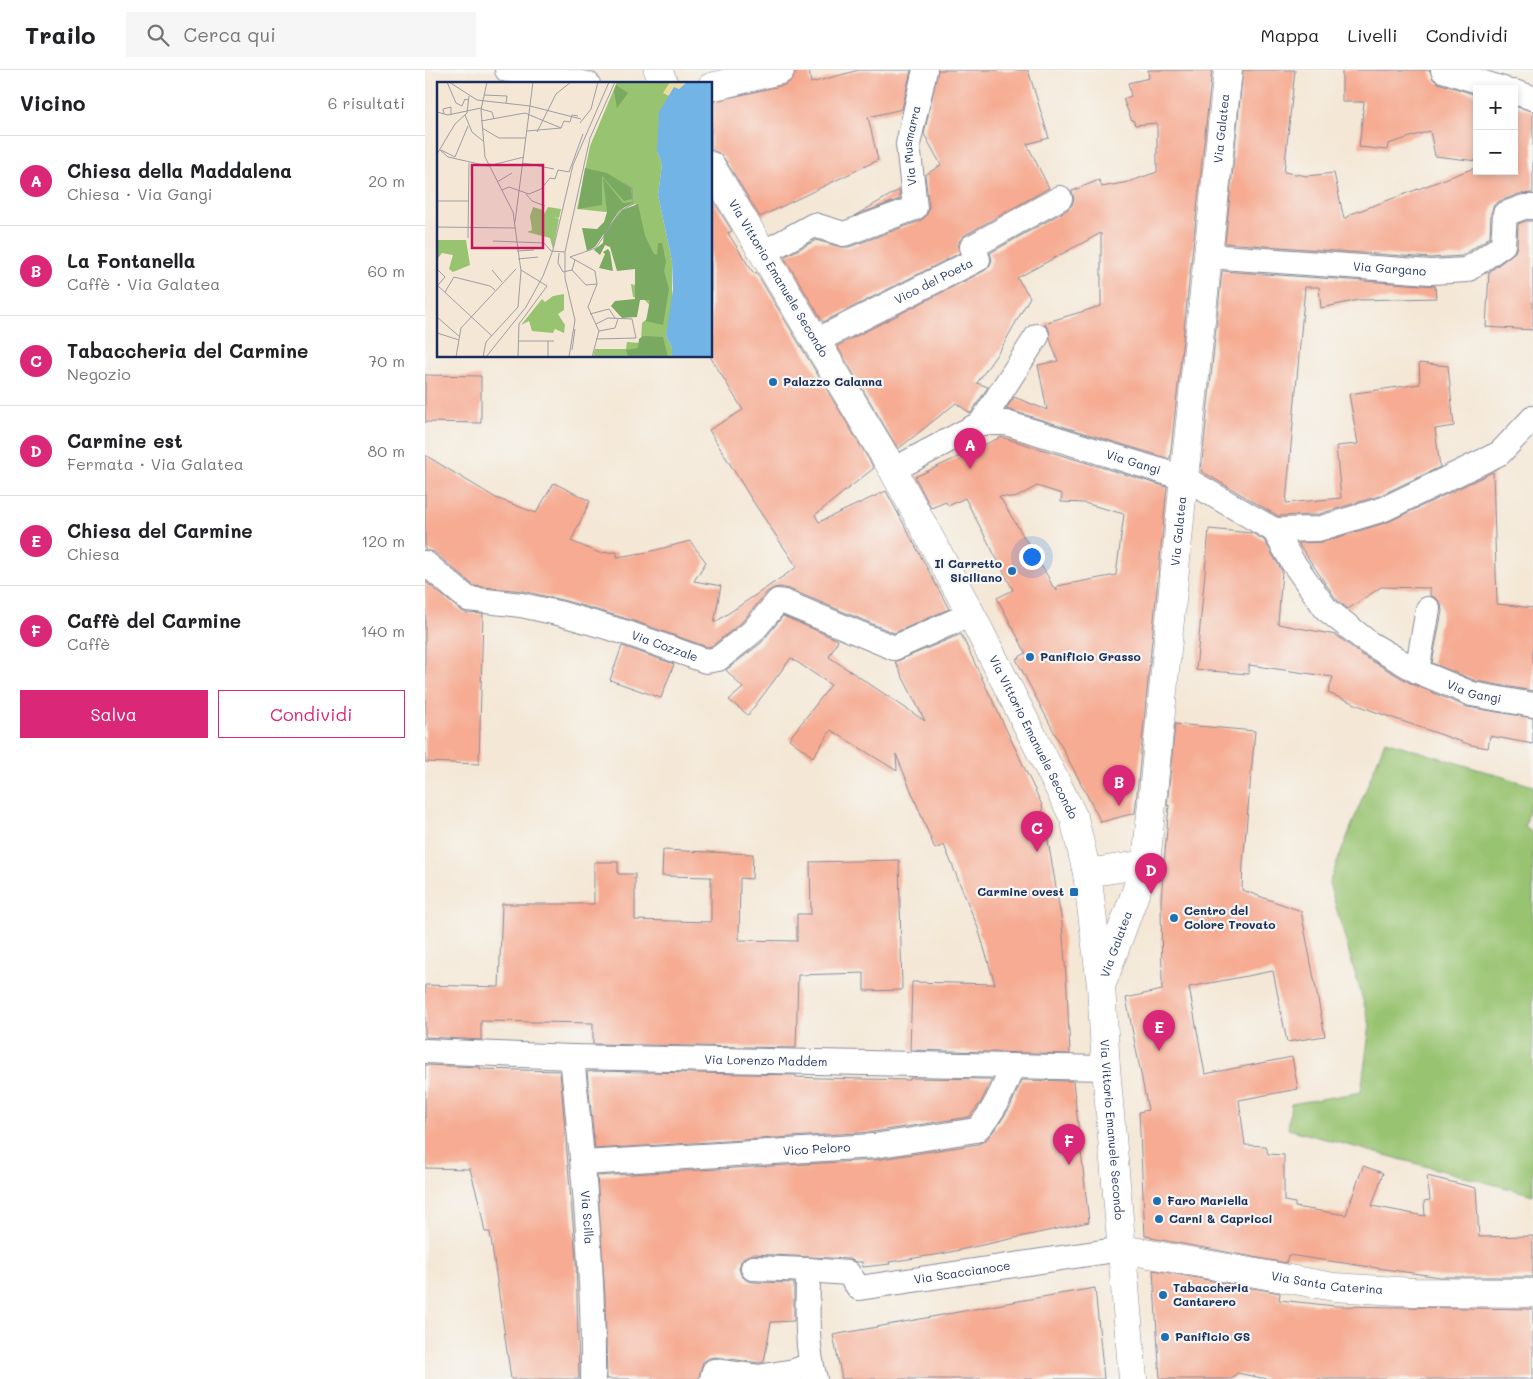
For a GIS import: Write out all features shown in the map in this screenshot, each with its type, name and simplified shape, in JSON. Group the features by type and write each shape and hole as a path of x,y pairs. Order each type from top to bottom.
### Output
{"street":[{"path":"507,70 577,82"},
{"path":"658,70 663,82"},
{"path":"713,86 779,70"},
{"name":"Via Musmarra","path":"763,253 814,225 844,234 915,208 908,144 925,70"},
{"name":"Via Galatea","path":"1101,985 1146,864 1184,478 1228,70"},
{"path":"1443,70 1490,85"},
{"path":"1518,93 1533,98"},
{"name":"Via Vittorio Emanuele Secondo","path":"713,169 893,470 971,614 1073,818 1087,874 1101,985 1106,1068 1133,1379"},
{"name":"Vico del Poeta","path":"816,341 978,259 972,247 1060,198"},
{"name":"Via Gargano","path":"1208,256 1431,272 1467,270 1503,245 1505,214 1524,207 1533,207"},
{"path":"893,470 981,422 1037,336"},
{"path":"1274,530 1318,529 1384,509 1500,453 1533,418"},
{"name":"Via Gangi","path":"981,422 1006,423 1184,478 1274,530 1292,561 1326,609 1369,643 1417,672 1472,694 1533,705"},
{"name":"Via Cozzale","path":"425,563 468,599 521,605 562,614 627,633 706,661 718,660 752,632 778,601 785,602 894,648 971,614"},
{"path":"1417,672 1428,609"},
{"path":"1087,874 1146,864"},
{"name":"Via Lorenzo Maddem","path":"425,1051 572,1057 1106,1068"},
{"name":"Via Scilla","path":"572,1057 592,1278 593,1379"},
{"name":"Vico Peloro","path":"583,1162 874,1146 976,1130 982,1124 1002,1091 1012,1067"},
{"name":"Via Scaccianoce","path":"753,1268 849,1273 859,1288 1122,1249"},
{"name":"Via Santa Caterina","path":"1122,1249 1334,1287 1414,1292 1533,1293"},
{"path":"712,1379 714,1371 759,1377 794,1371 813,1372 807,1336 808,1270"}],"green space":[{"path":"1385,741 1533,786 1533,794 1525,827 1533,833 1533,1195 1288,1129 1291,1104 1361,1092 1370,1025 1329,883"}],"building":[{"path":"795,70 809,70 811,83 859,70 911,70 902,109 868,117 878,160 760,217 724,158 713,151 713,102 784,85 791,81 795,75"},
{"path":"938,70 1028,70 1049,138 1027,144 1049,188 965,235 960,240 958,247 960,253 823,322 784,257 816,240 840,247 849,247 920,221 925,217 929,207 925,175 941,165 924,134"},
{"path":"1148,70 1212,70 1170,459 1006,409 1014,397 1047,410 1038,365 1058,361 1050,339 1049,330 1044,323 1101,306 1101,233 1017,278 1030,297 1002,347 977,383 988,387 971,413 956,403 898,449 837,346 984,271 989,267 992,260 990,253 1067,210 1072,205 1074,199 1072,191 1099,180 1102,187 1128,182 1157,172 1157,123 1135,125 1123,99 1131,96 1128,83 1149,78"},
{"path":"1243,70 1295,70 1284,172 1307,176 1334,173 1344,219 1351,214 1473,168 1473,175 1518,175 1518,107 1533,111 1533,193 1519,194 1494,205 1491,213 1490,237 1462,256 1431,258 1225,243"},
{"path":"1342,70 1430,70 1433,79 1438,83 1473,94 1473,161 1435,156 1430,131 1388,144 1387,150 1359,147 1364,102 1342,102"},
{"path":"899,190 900,199 854,216"},
{"path":"713,200 732,231 728,233 754,274 756,272 874,468 815,515 819,522 886,491 949,609 894,633 789,589 780,587 767,592 742,622 712,646 707,647 631,620 566,601 523,591 474,586 434,552 425,550 425,455 496,498 536,513 554,483 590,501 571,541 599,553 617,552 617,557 648,552 690,541 706,562 694,581 721,586 714,623 797,567 752,500 709,430 743,410 711,358 713,358"},
{"path":"1533,221 1533,330 1486,327 1489,272 1515,252 1518,224"},
{"path":"1222,271 1435,286 1436,298 1359,300 1321,308 1319,287 1305,287 1286,503 1341,498 1336,446 1358,444 1349,394 1420,384 1419,363 1448,366 1454,426 1435,429 1440,467 1379,496 1316,515 1278,516 1201,471"},
{"path":"425,375 481,376 481,423 425,422"},
{"path":"1001,437 1167,487 1135,813 1101,822 1016,659 1026,653 997,598 1013,590 965,498 948,506 946,502 931,508 915,477","holes":["1037,486 1062,494 1061,502 1084,503 1124,514 1116,575 1057,586 1057,591 999,496 1015,498"]},
{"path":"1493,472 1497,604 1533,608 1533,691 1476,681 1432,663 1442,611 1441,604 1430,595 1430,588 1381,587 1348,609 1336,599 1298,543 1322,542 1388,522"},
{"path":"1209,529 1252,533 1264,540 1282,571 1278,624 1336,635 1362,655 1410,683 1467,707 1533,718 1533,744 1490,736 1488,748 1471,745 1373,711 1328,693 1333,677 1249,665 1249,674 1196,670"},
{"path":"425,581 460,610 466,613 483,614 479,764 425,762"},
{"path":"783,616 838,640 829,657 925,721 895,662 961,634 1042,805 1062,923 1070,1054 910,1050 912,982 995,984 978,928 944,845 935,849 896,754 897,771 831,730 813,757 789,739 831,685 791,658 748,715 729,700 743,688 726,670 761,643"},
{"path":"622,646 674,664 661,698 610,680"},
{"path":"1175,724 1255,731 1242,890 1301,911 1325,1036 1287,1042 1273,971 1189,987 1205,1074 1292,1057 1298,1089 1239,1100 1245,1145 1266,1146 1268,1154 1284,1155 1284,1201 1295,1203 1295,1207 1346,1215 1363,1166 1383,1173 1372,1206 1425,1216 1424,1201 1430,1200 1427,1176 1476,1188 1479,1237 1533,1236 1533,1277 1440,1277 1288,1255 1286,1263 1145,1236 1139,1112 1148,1110 1126,998 1162,990 1161,900"},
{"path":"663,850 753,854 752,879 740,878 739,940 797,941 797,914 811,914 810,862 899,860 902,990 864,991 864,973 798,975 796,1048 593,1044 593,1023 481,1021 481,1040 425,1037 425,985 499,987 502,904 594,904 594,862 618,862 618,874 635,874 635,920 711,922 711,877 662,876"},
{"path":"425,1065 480,1067 480,1069 560,1071 576,1259 579,1379 511,1379 490,1232 485,1232 470,1169 425,1168"},
{"path":"587,1072 796,1075 796,1077 910,1080 910,1078 992,1079 981,1102 969,1117 873,1132 595,1149"},
{"path":"1022,1080 1073,1081 1089,1222 941,1254 863,1267 862,1262 849,1259 753,1254 741,1261 739,1268 741,1275 746,1280 753,1282 794,1283 794,1321 771,1322 764,1362 759,1363 715,1357 703,1362 699,1379 607,1379 605,1297 597,1176 875,1160 978,1144 986,1140 999,1124 1010,1107"},
{"path":"1153,1270 1280,1293 1279,1300 1335,1306 1533,1309 1533,1379 1267,1379 1237,1373 1232,1379 1160,1379"},
{"path":"1095,1288 1104,1379 842,1379 833,1335"}],"place":[{"name":"Palazzo Calanna","path":"773,382"},
{"name":"Chiesa della Maddalena","path":"970,469"},
{"name":"Il Carretto Siciliano","path":"1012,571"},
{"name":"Panificio Grasso","path":"1030,657"},
{"name":"La Fontanella","path":"1119,806"},
{"name":"Tabaccheria del Carmine","path":"1037,852"},
{"name":"Carmine ovest","path":"1074,892"},
{"name":"Carmine est","path":"1151,894"},
{"name":"Centro del Colore Trovato","path":"1174,918"},
{"name":"Chiesa del Carmine","path":"1159,1051"},
{"name":"Caffè del Carmine","path":"1069,1165"},
{"name":"Faro Mariella","path":"1157,1201"},
{"name":"Carni & Capricci","path":"1159,1219"},
{"name":"Tabaccheria Cantarero","path":"1163,1295"},
{"name":"Panificio GS","path":"1165,1337"}]}
